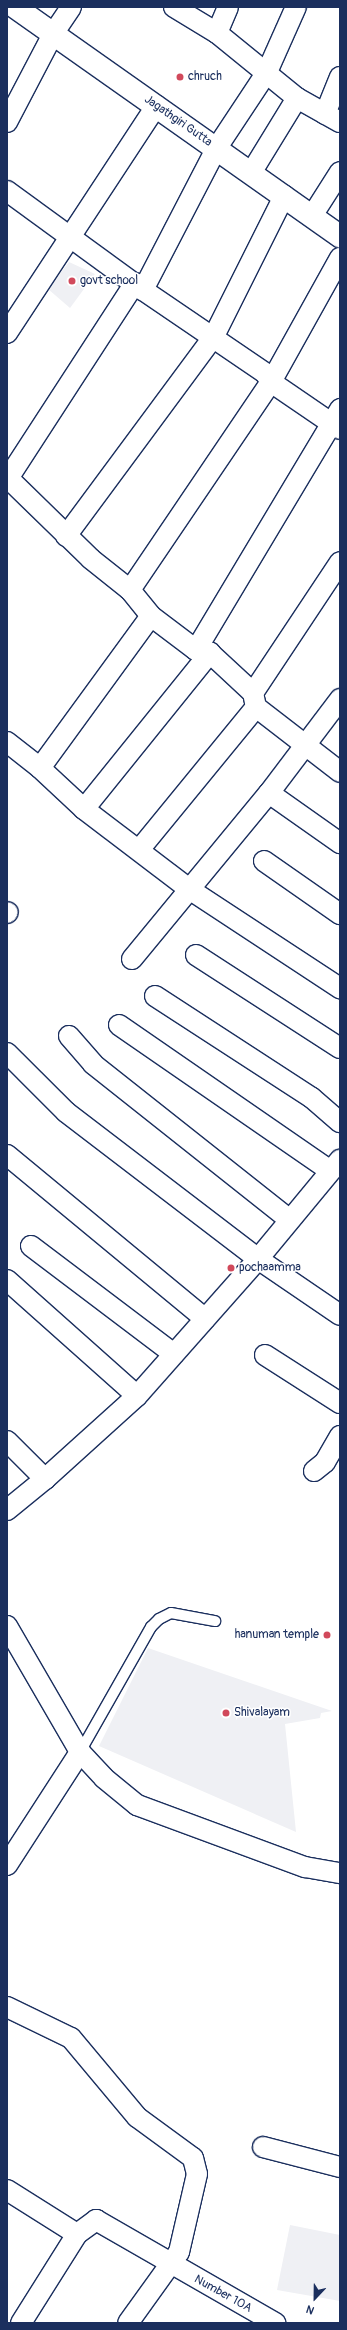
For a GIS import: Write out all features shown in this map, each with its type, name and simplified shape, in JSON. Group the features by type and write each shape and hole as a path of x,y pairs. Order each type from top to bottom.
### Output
{"street":[{"name":"Jagathgiri Gutta","path":"15,7 340,236"},
{"path":"7,122 53,34 71,7"},
{"path":"174,7 217,34 267,72 297,98 332,118 340,77"},
{"path":"217,34 228,7"},
{"path":"296,7 267,72 216,149 139,286 7,478 91,559 130,590 151,616 203,652 305,746 340,772"},
{"path":"251,173 297,98"},
{"path":"7,333 156,106"},
{"path":"312,216 340,172"},
{"path":"7,191 139,286 214,336 265,373 271,382 337,420 203,652 84,808"},
{"path":"66,536 214,336 284,196"},
{"path":"130,590 271,382 340,258"},
{"path":"139,850 255,700 340,562"},
{"path":"40,768 151,616"},
{"path":"132,959 269,793 340,699"},
{"path":"7,742 40,768 84,808 189,889 340,988"},
{"path":"269,793 340,843"},
{"path":"264,861 340,914"},
{"path":"196,955 340,1048"},
{"path":"155,996 312,1098 340,1122"},
{"path":"7,1510 45,1479 137,1396 258,1259 335,1165 119,1025"},
{"path":"69,1036 93,1064 290,1220"},
{"path":"7,1053 66,1112 258,1259 340,1315"},
{"path":"7,1155 205,1319"},
{"path":"31,1246 174,1354"},
{"path":"7,1280 137,1396"},
{"path":"265,1355 340,1403"},
{"path":"314,1471 325,1462 340,1436"},
{"path":"7,1441 45,1479"},
{"path":"7,1626 80,1752 104,1778 137,1805 304,1867 340,1873"},
{"path":"7,1865 80,1752"},
{"path":"7,2007 71,2038 138,2117 193,2158 197,2174 178,2252 128,2323"},
{"path":"264,2147 340,2167"},
{"path":"7,2190 77,2234 21,2323"},
{"name":"Number 10A","path":"77,2234 96,2220 274,2323"}],"lane":[{"path":"80,1752 151,1627 159,1619 171,1613 215,1621"}],"shaded area":[{"name":"govt school","path":"69,262 95,274 70,308 48,289"},
{"path":"148,1648 332,1711 321,1713 320,1718 285,1724 296,1832 99,1746"},
{"path":"290,2225 340,2235 340,2301 277,2290"}],"place":[{"name":"chruch","path":"180,77"},
{"name":"govt school","path":"72,281"},
{"name":"pochaamma","path":"231,1268"},
{"name":"hanuman temple","path":"327,1635"},
{"name":"Shivalayam","path":"226,1713"}]}
